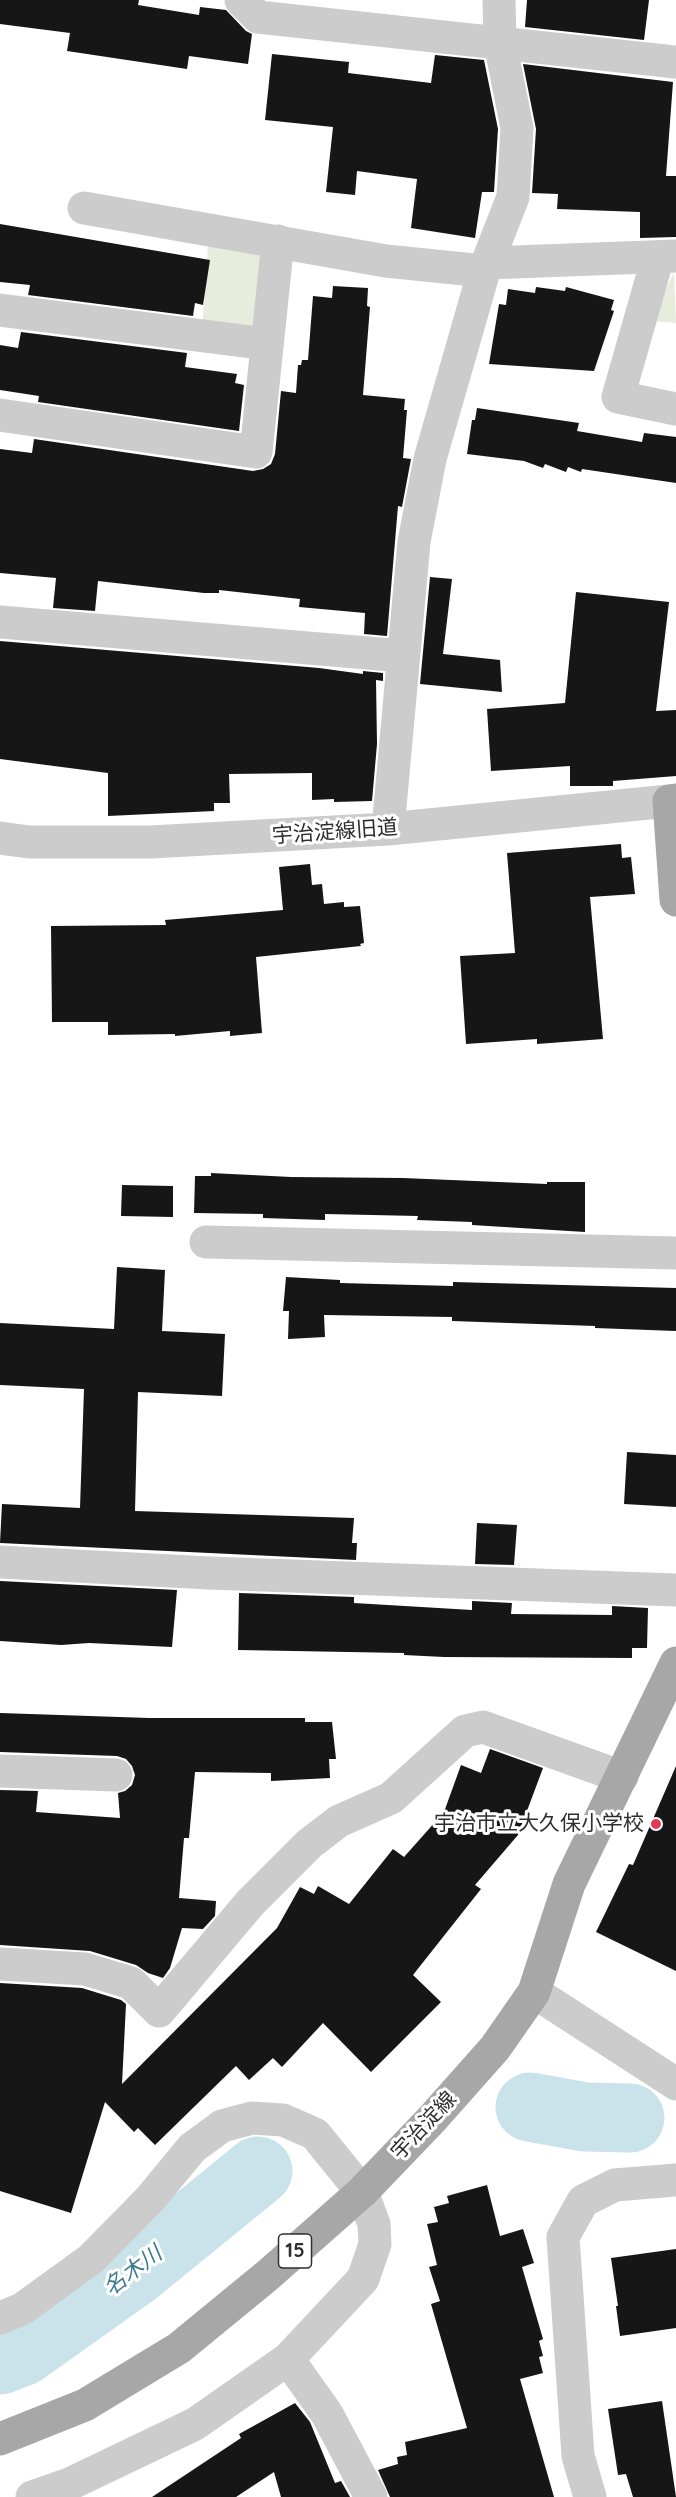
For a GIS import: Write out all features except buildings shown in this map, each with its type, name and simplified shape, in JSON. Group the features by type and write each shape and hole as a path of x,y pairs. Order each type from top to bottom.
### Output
{"main road":[{"path":"673,800 676,900"},
{"name":"宇治淀線","path":"0,2439 85,2405 179,2348 268,2275 362,2192 432,2119 495,2048 534,1992 568,1884 676,1663"}],"street":[{"path":"241,0 258,17 676,62"},
{"path":"388,829 414,542 430,459 486,267 513,197 517,128 500,43 500,0"},
{"path":"84,207 386,261 486,267 667,256 618,398 676,409"},
{"path":"0,415 256,452 278,241"},
{"path":"0,310 267,344"},
{"path":"0,622 403,656"},
{"name":"宇治淀線旧道","path":"0,838 29,842 151,842 388,829 673,800"},
{"path":"206,1242 676,1253"},
{"path":"0,1562 209,1573 676,1590"},
{"path":"0,1964 85,1968 131,1983 159,2011 250,1903 309,1844 339,1821 391,1798 465,1731 483,1727 622,1777"},
{"path":"0,1771 116,1775"},
{"path":"534,1992 676,2084"},
{"path":"0,2318 22,2309 91,2259 150,2199 192,2148 222,2126 252,2118 283,2120 315,2134 362,2192 374,2224 375,2244 363,2279 288,2359 195,2424 72,2483 32,2497"},
{"path":"590,2497 578,2456 563,2237 583,2201 615,2185 676,2180"},
{"path":"288,2359 327,2414 371,2497"}],"shaded area":[{"path":"208,245 270,257 260,333 202,328"},
{"path":"674,272 676,323 651,321"}],"waterway":[{"name":"名木川","path":"530,2107 585,2117 630,2118"},
{"name":"名木川","path":"0,2360 23,2351 134,2272 258,2171"}],"place":[{"name":"宇治市立大久保小学校","path":"656,1824"}]}
